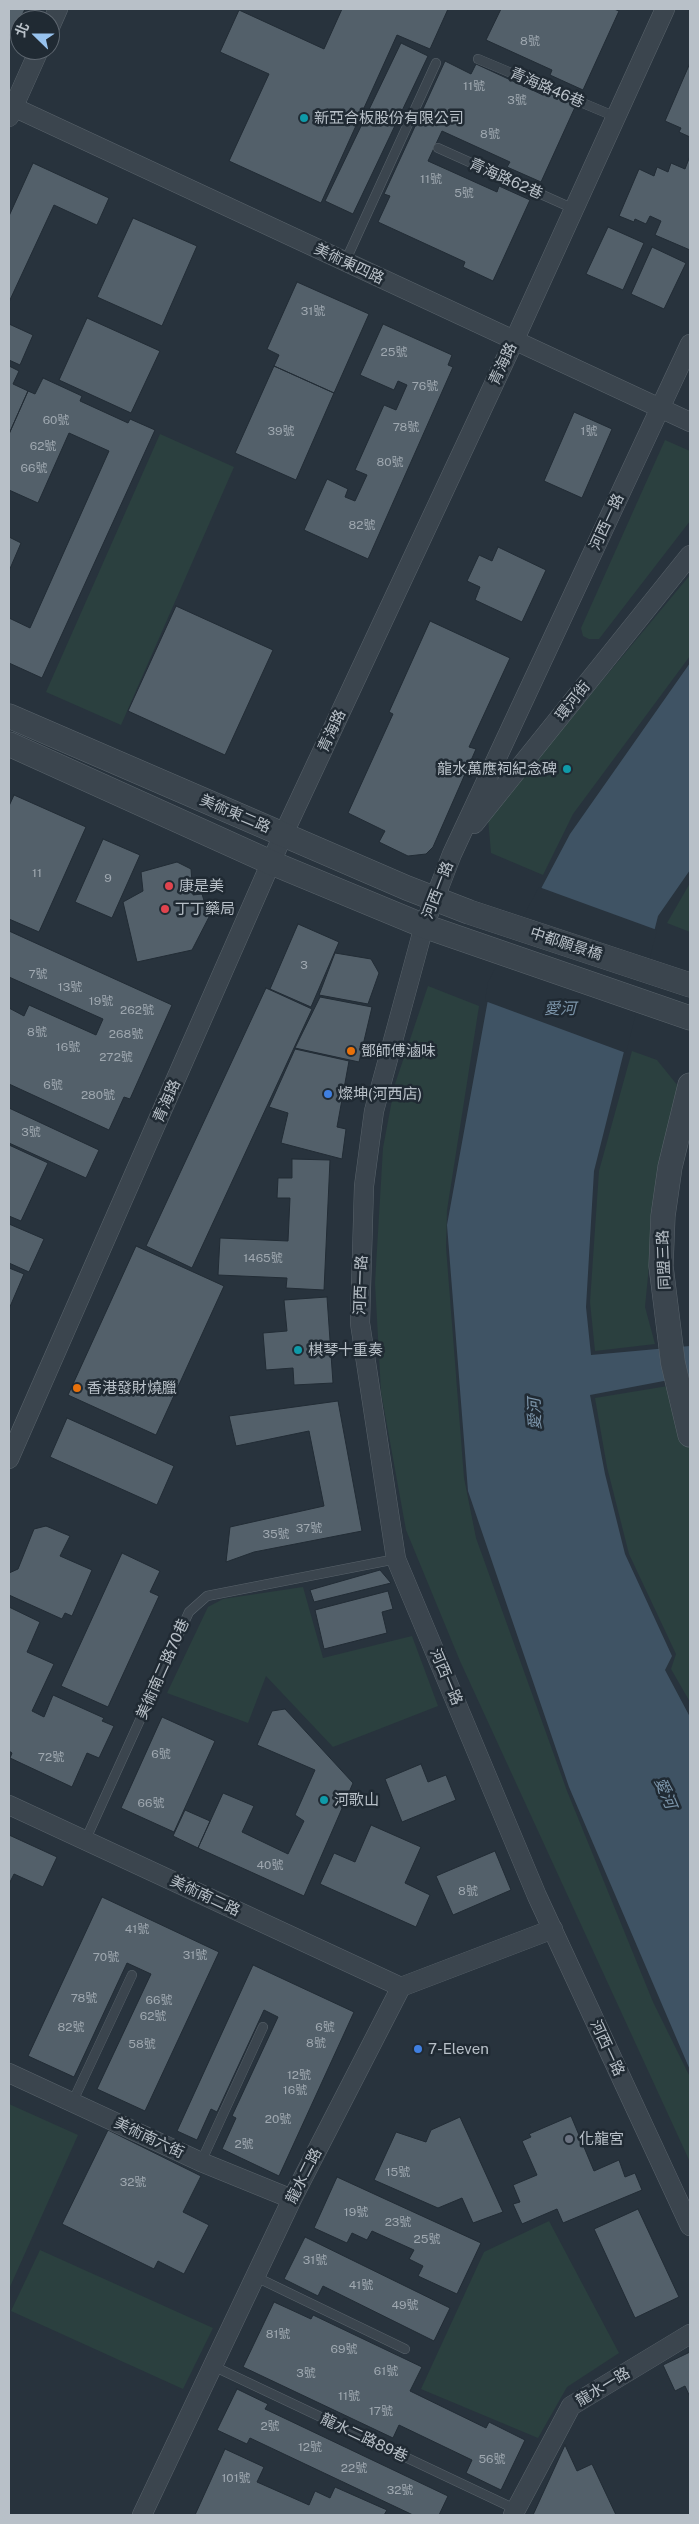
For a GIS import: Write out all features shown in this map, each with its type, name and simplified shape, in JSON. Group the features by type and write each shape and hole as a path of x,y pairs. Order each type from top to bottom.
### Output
{"street":[{"name":"青海路","path":"9,1458 283,835 514,341 665,9"},
{"path":"10,110 34,60"},
{"name":"美術東四路","path":"10,110 345,262 690,422"},
{"name":"河西一路","path":"690,344 456,847 424,926 374,1111 364,1186 360,1323 396,1558 552,1929 690,2226"},
{"name":"環河街","path":"456,847 690,555"},
{"path":"10,748 16,719"},
{"name":"美術東二路","path":"16,719 283,835 463,910"},
{"name":"美術東二路","path":"10,748 272,863 453,937"},
{"name":"中都願景橋","path":"463,910 680,982"},
{"name":"中都願景橋","path":"453,937 654,1004 690,1018"},
{"name":"同盟三路","path":"690,1085 680,1167 663,1216 662,1266 674,1363 690,1435"},
{"name":"美術南二路","path":"9,1805 401,1987"},
{"path":"401,1987 552,1929"},
{"name":"龍水二路","path":"142,2515 292,2199 401,1987"},
{"name":"美術南六街","path":"9,2073 201,2162 292,2199"},
{"name":"龍水一路","path":"514,2512 571,2406 690,2334"}],"lane":[{"name":"青海路46巷","path":"478,59 616,117"},
{"path":"345,262 436,63"},
{"name":"青海路62巷","path":"438,148 574,209"},
{"name":"美術南二路70巷","path":"85,1841 189,1612 207,1596 396,1558"},
{"path":"72,2103 132,1976"},
{"path":"201,2162 262,2027"},
{"path":"256,2277 405,2349"},
{"name":"龍水二路89巷","path":"213,2366 514,2512"}],"green space":[{"path":"160,434 234,467 121,725 46,692"},
{"path":"665,440 690,451 690,521 599,639 589,639 583,636 581,628"},
{"path":"690,575 690,656 573,814 543,875 491,853 488,818"},
{"path":"690,883 690,932 667,923"},
{"path":"428,986 479,1006 447,1210 446,1247 464,1478 476,1538 567,1791 653,2002 690,2077 690,2162 460,1661 406,1530 381,1392 375,1283 383,1148 395,1084"},
{"path":"632,1051 657,1060 678,1086 657,1183 645,1307 655,1344 595,1351 590,1302 599,1171"},
{"path":"674,1385 690,1444 690,1702 671,1669 676,1654 629,1554 607,1467 595,1398"},
{"path":"303,1587 323,1658 412,1636 438,1706 333,1747 266,1676 248,1723 167,1693 208,1607 223,1599"},
{"path":"9,2104 78,2135 9,2289"},
{"path":"549,2221 619,2353 567,2387 538,2438 421,2389 484,2252"},
{"path":"40,2250 213,2328 183,2389 11,2311"}],"water":[{"name":"愛河","path":"690,663 690,870 658,916 594,1171 586,1307 591,1355 690,1346 690,1376 590,1395 605,1474 625,1554 672,1656 665,1670 690,1717 690,2070 569,1787 468,1491 447,1225 491,983 570,834"}],"pier":[{"path":"539,887 657,930 626,1053 485,1001 488,982"}],"building":[{"path":"9,9 25,9 10,10 9,43"},
{"name":"新亞合板股份有限公司","path":"342,9 448,9 430,49 397,35 321,203 229,161 269,74 220,52 239,10 324,49"},
{"path":"501,9 614,9 619,11 583,90 550,75 552,70 486,40"},
{"path":"401,43 428,56 353,214 325,201"},
{"path":"445,61 471,74 476,64 543,95 545,91 576,105 541,182 507,167 510,162 442,131 428,161 497,192 499,186 530,200 493,281 463,267 465,262 378,222 390,196 384,194"},
{"path":"690,63 690,137 679,132 681,128 665,121"},
{"path":"690,156 690,250 655,235 661,221 650,216 646,224 635,219 634,222 619,216 639,169 654,176 657,167 668,172 671,163 685,169"},
{"path":"33,163 109,198 97,225 54,205 9,302 9,216"},
{"path":"133,218 197,246 162,326 97,297"},
{"path":"608,227 644,243 623,290 586,274"},
{"path":"652,247 686,263 664,309 631,294"},
{"path":"297,282 369,314 334,393 274,366 279,355 267,349"},
{"path":"87,318 160,351 131,413 59,380"},
{"path":"9,324 33,335 20,365 9,360"},
{"path":"383,324 452,355 448,365 453,367 368,559 304,530 327,479 348,489 345,497 355,501 367,475 355,470 384,405 396,410 407,385 398,381 394,390 360,375"},
{"path":"9,366 19,371 13,384 28,391 9,434"},
{"path":"274,366 334,393 296,480 235,453"},
{"path":"43,378 82,396 80,401 128,423 130,419 155,430 42,678 9,663 9,618 30,628 109,451 69,433 38,503 9,490 9,434 28,391 35,394"},
{"path":"574,412 612,429 582,498 544,481"},
{"path":"9,537 21,543 9,571"},
{"path":"498,547 546,570 522,622 475,600 480,587 467,581 479,555 492,561"},
{"path":"176,606 273,650 225,755 128,711"},
{"path":"430,621 510,658 469,747 476,749 433,847 426,854 408,856 379,842 385,831 348,813 393,714 389,712"},
{"path":"14,795 86,827 39,932 9,919 9,806"},
{"path":"103,839 140,855 112,918 75,902"},
{"name":"丁丁藥局","path":"177,862 191,869 193,895 202,894 209,917 192,950 137,962 123,902 143,891 141,872"},
{"path":"298,924 339,942 311,1007 270,989"},
{"path":"9,931 172,1005 130,1099 124,1097 109,1130 9,1084 9,1008 24,1016 29,1005 96,1035 103,1019 9,977"},
{"path":"335,953 371,959 379,973 368,1004 319,995"},
{"path":"266,988 312,1009 192,1268 146,1246"},
{"path":"320,997 372,1007 359,1062 295,1048"},
{"path":"295,1049 349,1061 337,1127 346,1129 342,1159 281,1143 288,1113 269,1107"},
{"path":"9,1108 99,1150 86,1178 9,1143"},
{"path":"9,1145 48,1163 21,1221 9,1216"},
{"path":"292,1159 330,1160 324,1290 286,1288 287,1278 218,1275 220,1238 288,1241 290,1198 277,1198 278,1178 292,1178"},
{"path":"9,1224 44,1239 29,1272 9,1263"},
{"path":"136,1246 224,1286 156,1435 68,1395"},
{"path":"9,1268 24,1274 9,1309"},
{"name":"棋琴十重奏","path":"327,1297 333,1383 294,1385 293,1368 266,1370 263,1333 287,1331 284,1300"},
{"path":"338,1401 362,1531 254,1552 226,1562 230,1527 324,1506 309,1431 236,1446 229,1416"},
{"path":"67,1418 174,1466 157,1505 50,1457"},
{"path":"46,1526 70,1536 60,1556 92,1570 72,1616 65,1613 62,1619 9,1595 9,1573 18,1569 34,1529"},
{"path":"122,1553 160,1571 150,1592 159,1596 108,1707 61,1686"},
{"path":"380,1570 391,1583 314,1602 310,1590"},
{"path":"388,1591 393,1609 382,1612 387,1633 324,1649 315,1610"},
{"path":"9,1607 40,1622 27,1652 54,1664 32,1711 44,1717 53,1695 104,1718 102,1721 114,1726 99,1758 87,1753 72,1787 10,1758 12,1753 9,1751"},
{"name":"河歌山","path":"285,1709 353,1783 304,1896 198,1848 223,1793 254,1806 242,1832 288,1854 304,1821 295,1815 315,1770 257,1745 272,1711"},
{"path":"162,1717 215,1741 174,1832 121,1808"},
{"path":"421,1764 428,1782 446,1775 456,1800 402,1822 385,1779"},
{"path":"185,1810 210,1821 198,1848 173,1836"},
{"path":"371,1825 421,1847 405,1883 430,1895 416,1927 320,1884 334,1853 355,1862"},
{"path":"9,1835 57,1857 43,1887 14,1874 9,1884"},
{"path":"495,1851 511,1890 453,1915 436,1876"},
{"path":"102,1897 219,1952 145,2111 97,2089 151,1974 127,1963 74,2077 28,2056"},
{"path":"253,1965 354,2012 279,2176 222,2149 236,2118 232,2116 278,2017 264,2010 217,2112 211,2109 197,2140 177,2131"},
{"path":"571,2116 594,2171 619,2160 625,2177 635,2173 642,2190 563,2223 557,2209 522,2224 513,2204 520,2202 513,2185 537,2175 522,2141 531,2137 529,2134"},
{"path":"460,2117 503,2212 473,2223 462,2198 438,2208 374,2180 396,2132 426,2142 431,2130"},
{"path":"108,2130 201,2176 183,2212 209,2225 184,2274 158,2261 154,2269 62,2224"},
{"path":"337,2177 481,2243 457,2294 418,2276 423,2266 409,2259 414,2250 372,2231 367,2240 352,2233 347,2243 314,2228"},
{"path":"638,2209 679,2297 635,2318 594,2229"},
{"path":"305,2237 450,2308 434,2341 323,2286 318,2296 284,2279"},
{"path":"274,2302 311,2319 313,2315 422,2367 410,2391 486,2428 489,2422 525,2440 501,2490 466,2473 472,2460 399,2425 393,2438 243,2367"},
{"path":"690,2352 690,2397 685,2386 675,2391 663,2365"},
{"path":"237,2389 268,2404 265,2409 448,2496 439,2515 413,2515 250,2438 247,2444 217,2430"},
{"path":"565,2445 577,2471 592,2464 616,2515 533,2515"},
{"path":"225,2449 264,2467 257,2482 309,2505 315,2491 330,2498 335,2487 387,2510 384,2515 195,2515"}],"place":[{"name":"新亞合板股份有限公司","path":"304,118"},
{"name":"龍水萬應祠紀念碑","path":"567,769"},
{"name":"康是美","path":"169,886"},
{"name":"丁丁藥局","path":"165,909"},
{"name":"鄧師傅滷味","path":"351,1051"},
{"name":"燦坤(河西店)","path":"328,1094"},
{"name":"棋琴十重奏","path":"298,1350"},
{"name":"香港發財燒臘","path":"77,1388"},
{"name":"河歌山","path":"324,1800"},
{"name":"7-Eleven","path":"418,2049"},
{"name":"化龍宮","path":"569,2139"}]}
